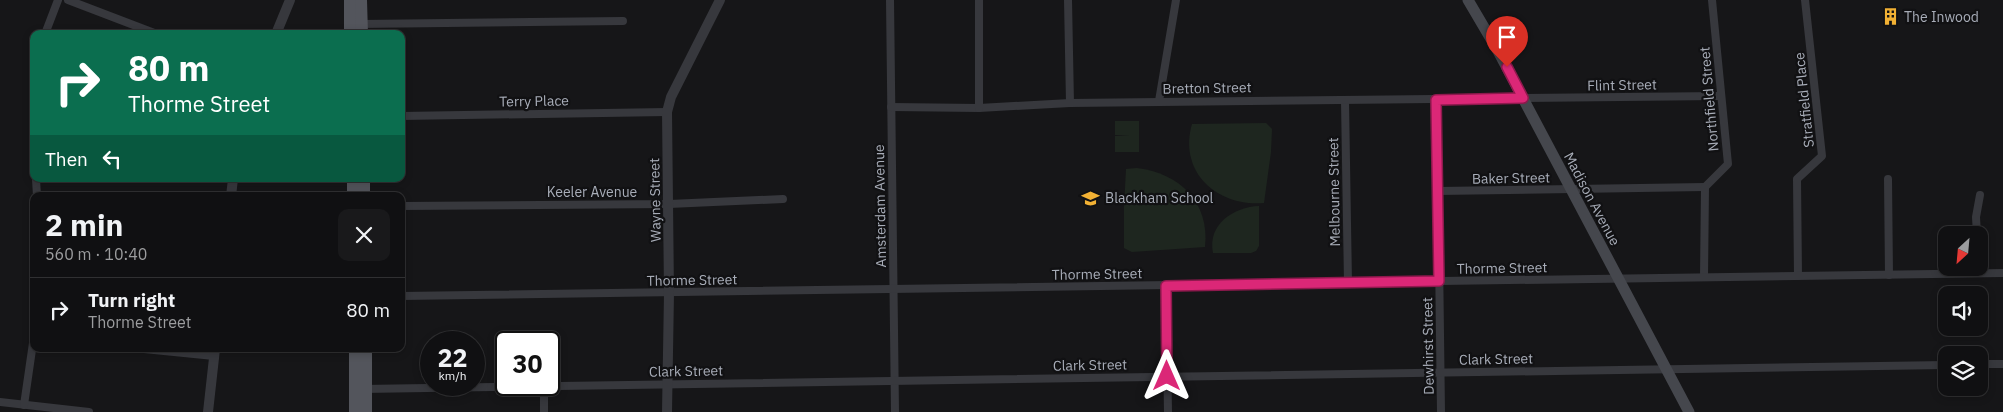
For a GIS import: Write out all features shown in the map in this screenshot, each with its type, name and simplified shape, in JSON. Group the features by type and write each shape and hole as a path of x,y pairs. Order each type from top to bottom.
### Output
{"main road":[{"path":"350,0 356,29"},
{"path":"356,29 361,0"},
{"name":"Madison Avenue","path":"1468,0 1523,98 1689,412"},
{"path":"355,352 360,389 366,412"},
{"path":"355,412 366,352"}],"street":[{"path":"47,30 58,0"},
{"path":"68,0 147,30"},
{"path":"278,30 290,0"},
{"name":"Wayne Street","path":"667,412 670,293 667,112 671,96 720,0"},
{"name":"Amsterdam Avenue","path":"890,0 895,412"},
{"path":"979,0 979,108"},
{"path":"1068,0 1070,103"},
{"path":"1159,102 1176,0"},
{"name":"Northfield Street","path":"1705,187 1728,164 1712,0"},
{"name":"Stratfield Place","path":"1798,276 1797,179 1822,156 1805,0"},
{"path":"356,29 623,21"},
{"name":"Flint Street","path":"1523,98 1720,96"},
{"name":"Bretton Street","path":"891,107 979,108 1070,103 1523,98"},
{"name":"Melbourne Street","path":"1345,100 1348,283"},
{"name":"Dewhirst Street","path":"1436,100 1441,412"},
{"name":"Terry Place","path":"405,116 667,112"},
{"path":"1888,179 1889,275"},
{"path":"1704,277 1705,187"},
{"name":"Baker Street","path":"1438,191 1705,187"},
{"path":"1976,226 1976,217 1980,195"},
{"name":"Keeler Avenue","path":"405,206 669,204 783,199"},
{"name":"Thorme Street","path":"1988,273 2003,273"},
{"name":"Thorme Street","path":"405,296 1938,274"},
{"path":"1166,286 1168,412"},
{"path":"24,405 32,352"},
{"path":"196,352 214,353 208,412"},
{"name":"Clark Street","path":"560,386 1938,364"},
{"path":"1988,364 2003,364"},
{"name":"Clark Street","path":"360,389 495,387"},
{"path":"544,396 544,412"},
{"path":"6,412 4,402 89,412"}],"shaded area":[{"path":"1115,121 1139,121 1139,152 1115,152 1115,136 1129,136 1115,135"},
{"path":"1266,123 1272,129 1264,203 1247,203 1231,199 1205,183 1196,171 1191,157 1189,141 1192,124"},
{"path":"1137,168 1166,176 1189,192 1202,216 1205,231 1205,247 1132,252 1124,248 1126,169"},
{"path":"1259,206 1259,246 1256,251 1251,253 1213,253 1212,243 1214,234 1224,219 1240,210"}],"place":[{"name":"The Inwood","path":"1890,17"},
{"name":"Blackham School","path":"1091,198"}],"route":[{"path":"1167,376 1166,286 1439,281 1436,100 1523,98 1507,67"}]}
